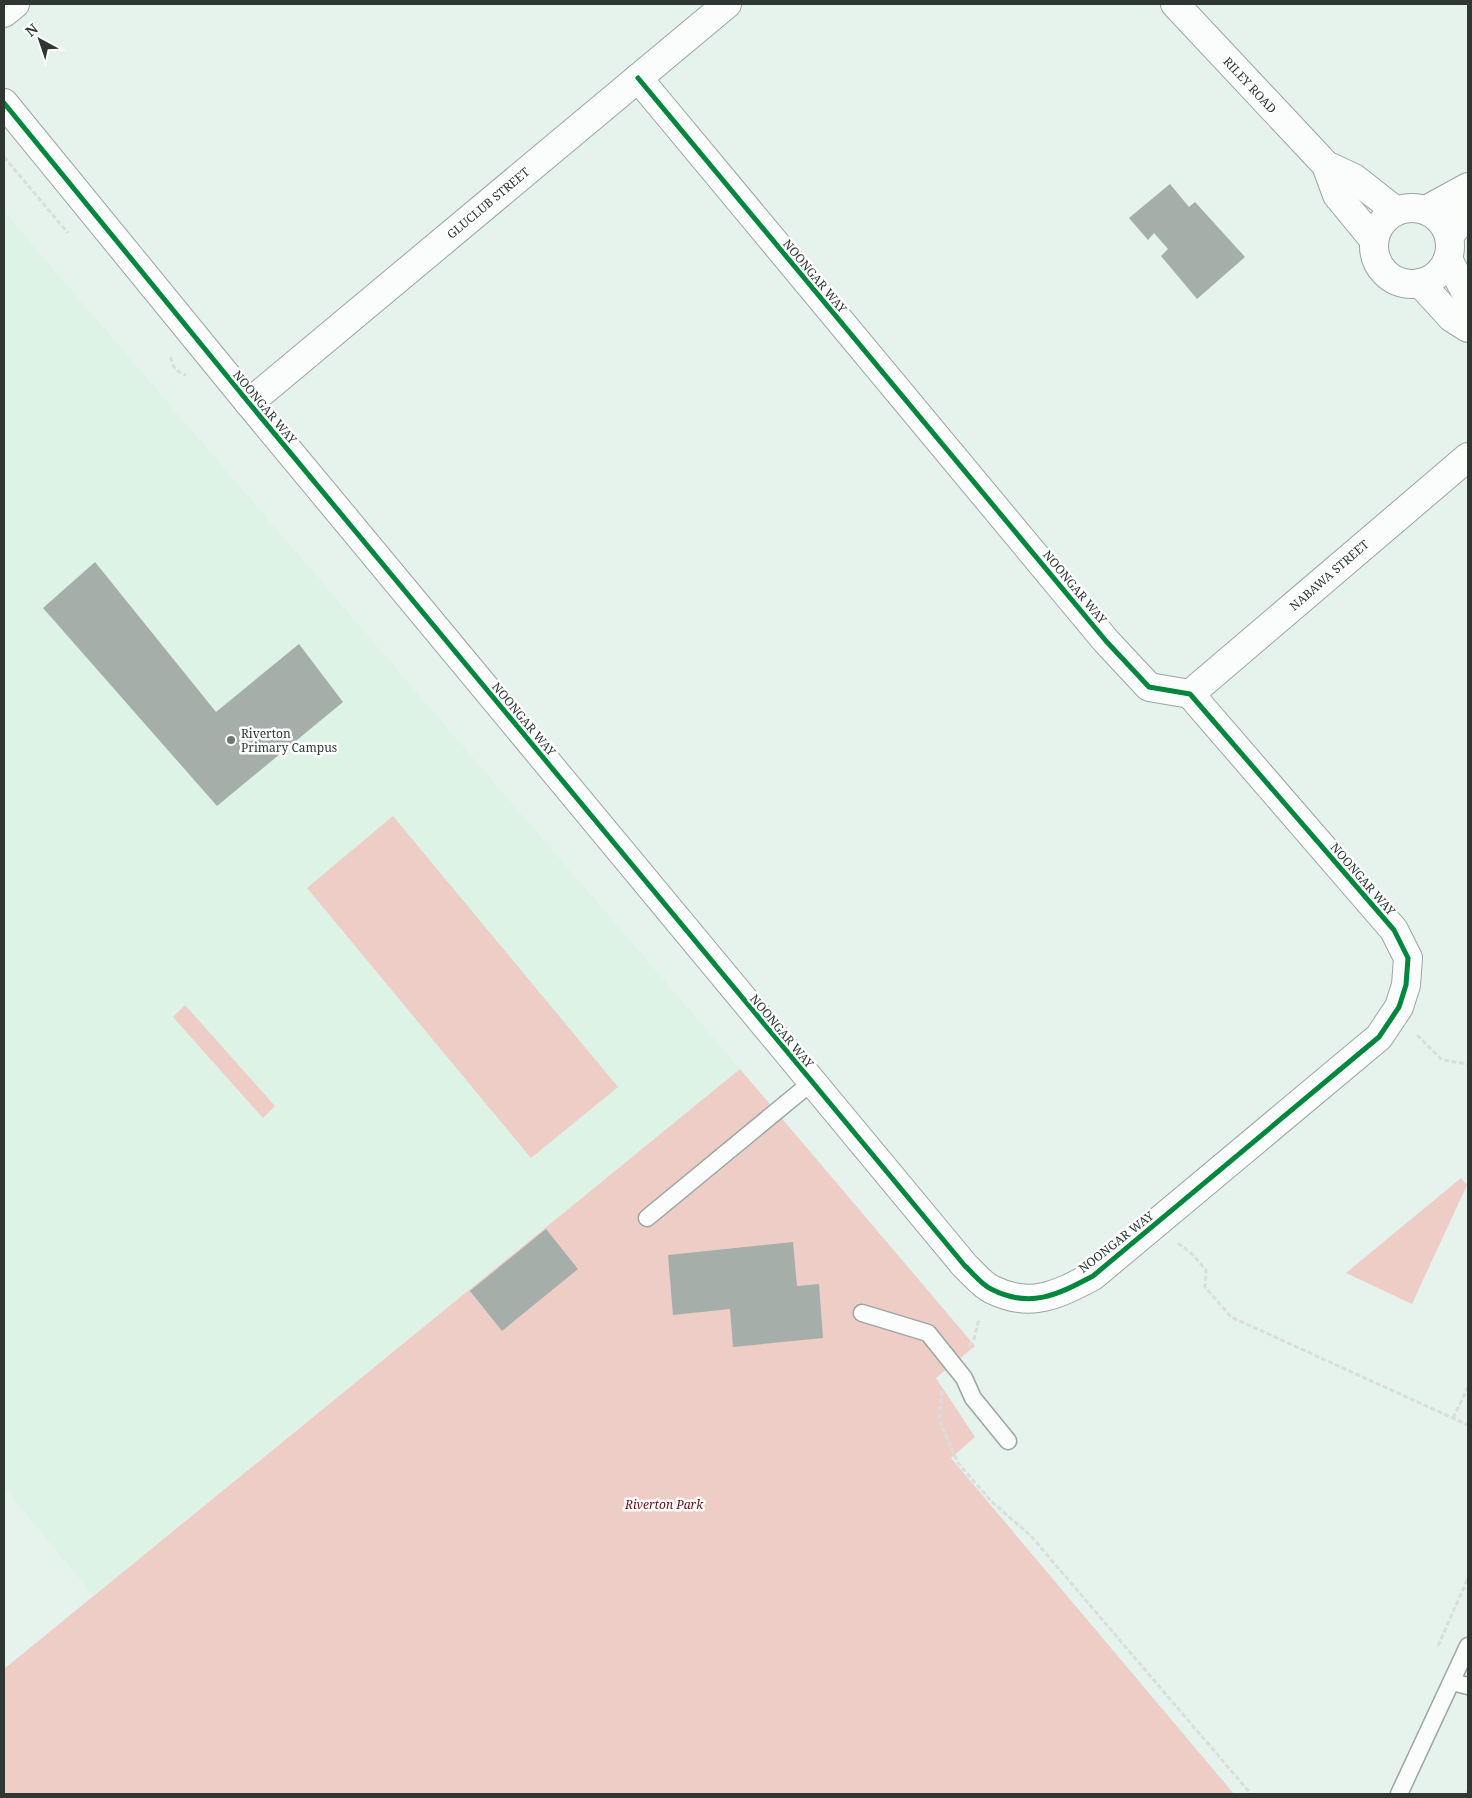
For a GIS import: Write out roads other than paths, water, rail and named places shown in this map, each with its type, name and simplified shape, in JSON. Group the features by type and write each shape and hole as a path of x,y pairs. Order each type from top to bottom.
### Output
{"street":[{"path":"4,13 15,4"},
{"name":"GLUCLUB STREET","path":"249,403 727,4"},
{"name":"RILEY ROAD","path":"1174,4 1326,165 1354,178 1396,211"},
{"name":"NOONGAR WAY","path":"4,103 249,403 965,1266 990,1289 1014,1298 1039,1299 1065,1290 1093,1276 1379,1037 1399,1007 1406,985 1408,958 1394,930 1190,694 1149,687 1106,641 638,78"},
{"name":"RILEY ROAD","path":"1326,165 1337,195 1374,240 1374,252 1378,264 1386,274 1402,282 1407,284 1420,283"},
{"path":"1426,210 1468,187"},
{"path":"1374,240 1378,228 1386,218 1396,211 1416,208 1426,210 1436,216 1444,225 1449,248 1468,297"},
{"path":"1468,213 1449,248 1444,268 1437,275 1420,283 1452,318 1468,328"},
{"name":"NABAWA STREET","path":"1190,694 1468,456"}],"lane":[{"path":"648,1218 812,1082"},
{"path":"862,1313 928,1333 964,1378 974,1398 1008,1441"},
{"path":"1399,1794 1460,1684 1468,1646"}],"place":[{"name":"Riverton Primary Campus","path":"231,740"}],"park label":[{"name":"Riverton Park","path":"664,1504"}]}
